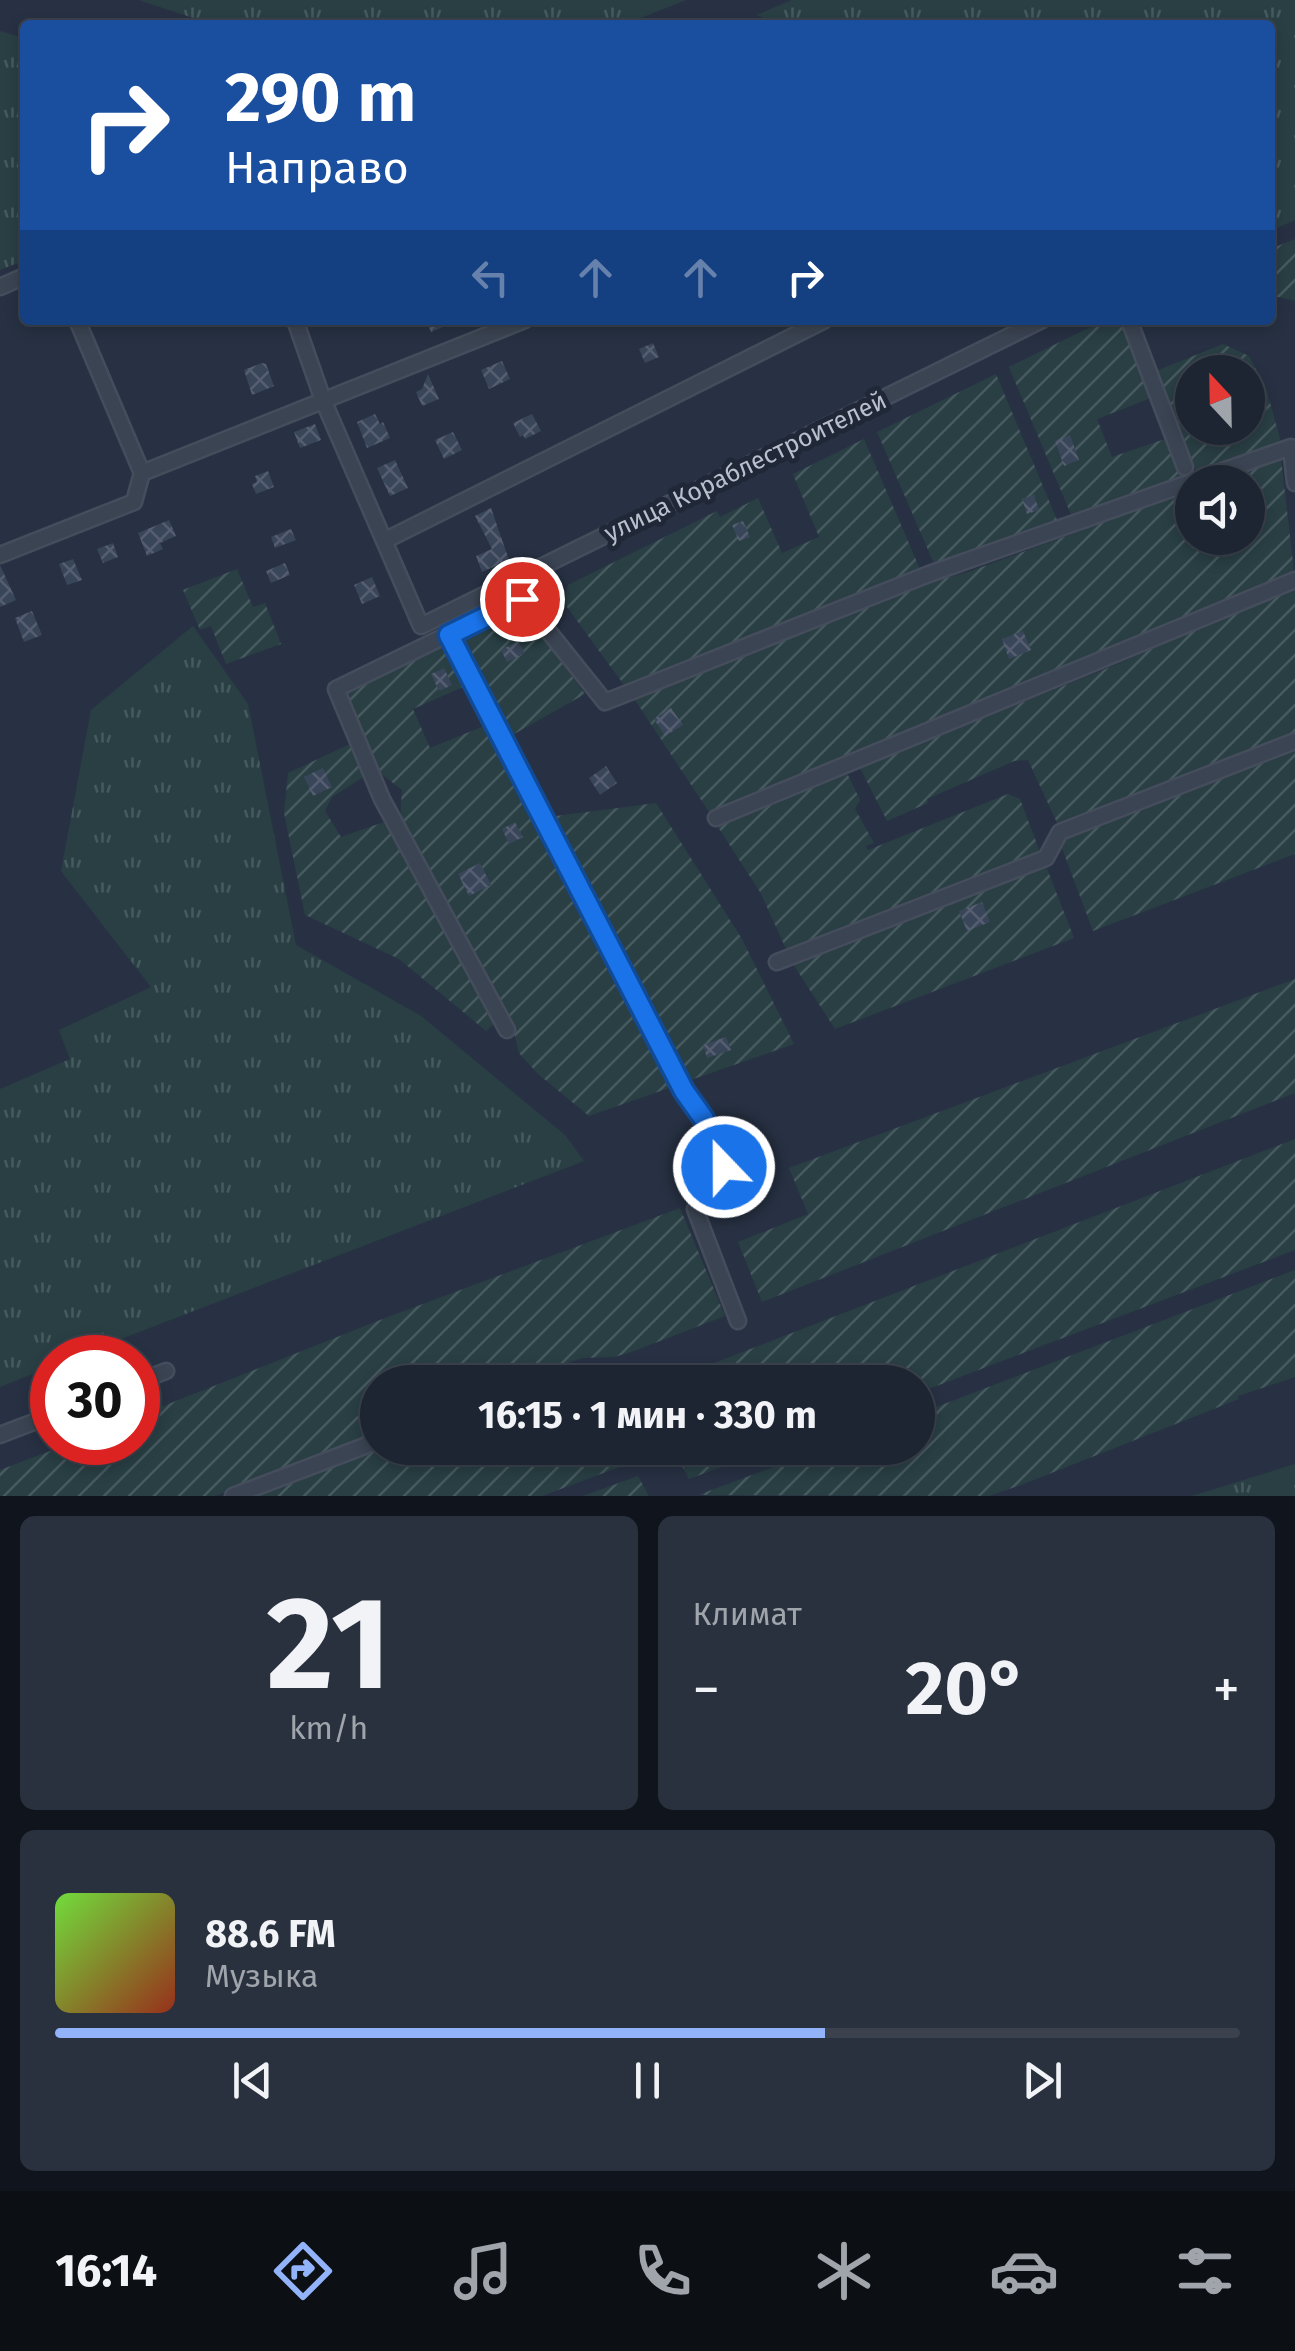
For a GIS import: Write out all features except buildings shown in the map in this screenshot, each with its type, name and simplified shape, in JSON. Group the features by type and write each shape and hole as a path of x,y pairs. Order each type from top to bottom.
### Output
{"street":[{"path":"0,555 134,502 142,473 79,325"},
{"name":"улица Кораблестроителей","path":"298,325 324,400 421,626 1032,325"},
{"path":"142,473 512,325"},
{"path":"386,540 815,325"},
{"path":"1130,325 1184,465"},
{"path":"509,582 606,702 928,574 1291,447 1295,483"},
{"path":"716,818 1295,580"},
{"path":"508,1030 382,799 336,689 522,599"},
{"path":"449,635 684,1091 704,1119 724,1167 695,1209 738,1321"},
{"path":"777,962 1046,858 1060,832 1295,742"},
{"path":"160,1373 166,1371"},
{"path":"0,1436 30,1424"},
{"path":"233,1496 360,1448"}],"green space":[{"path":"139,0 686,0 636,20 199,20"},
{"path":"792,0 1295,0 1295,220 1275,229 1275,20 768,20 757,15"},
{"path":"0,31 20,37 20,262 0,270"},
{"path":"1295,239 1295,301 1275,296 1275,247"},
{"path":"1095,325 1121,325 1151,398 1097,419 1112,457 1168,438 1179,465 1175,465 1175,480 1072,517 1009,367"},
{"path":"1223,344 1247,355 1196,355"},
{"path":"1175,363 1175,418 1156,371"},
{"path":"996,374 1058,522 935,566 877,432"},
{"path":"1265,386 1281,442 1217,465 1194,465 1186,445 1265,445"},
{"path":"864,439 920,569 624,685 564,603 568,585 717,511 720,517 758,498 782,553 819,537 793,474"},
{"path":"1281,458 1294,571 1130,642 709,812 633,697 910,588 971,571 1175,496 1175,555 1265,555 1265,465 1261,465"},
{"path":"237,569 253,607 265,603 281,644 226,664 211,626 200,630 183,590"},
{"path":"1295,587 1295,733 1058,825 1028,760 1014,761 887,821 860,768 1108,668"},
{"path":"518,610 585,694 507,738 457,639"},
{"path":"193,626 248,704 296,945 421,1016 565,1135 584,1161 131,1335 30,1335 30,1375 0,1387 0,1089 70,1059 59,1030 151,987 61,871 91,710"},
{"path":"444,645 465,686 413,709 430,748 484,726 672,1087 589,1116 519,1053 513,1028 400,821 402,790 379,772 342,694"},
{"path":"350,744 365,776 332,797 325,811 341,837 384,822 494,1024 486,1031 399,959 305,915 284,813 288,773"},
{"path":"1295,749 1295,854 1093,931 1060,843 1063,838"},
{"path":"847,773 860,800 855,809 874,843 866,846 868,850 1008,794 1020,799 1040,852 787,951 760,892 716,824"},
{"path":"656,803 742,939 794,1044 685,1082 548,817"},
{"path":"1046,866 1074,938 835,1029 793,964"},
{"path":"1295,979 1295,1093 762,1302 738,1242 808,1214 789,1168"},
{"path":"1295,1139 1295,1250 935,1387 935,1365 709,1365"},
{"path":"680,1208 725,1316 615,1357 582,1358 562,1365 360,1365 360,1441 215,1496 0,1496 0,1470 30,1459 30,1465 160,1465 160,1407"},
{"path":"1295,1270 1295,1377 1238,1396 1239,1399 1021,1485 989,1496 698,1495 779,1465 935,1465 935,1408"},
{"path":"360,1457 360,1465 625,1465 542,1496 255,1496"},
{"path":"1295,1464 1295,1496 1192,1496"},
{"path":"681,1465 726,1465 689,1479"},
{"path":"638,1476 649,1496 583,1496"}],"route":[{"path":"522,599 449,635 684,1091 704,1119 724,1167"}]}
